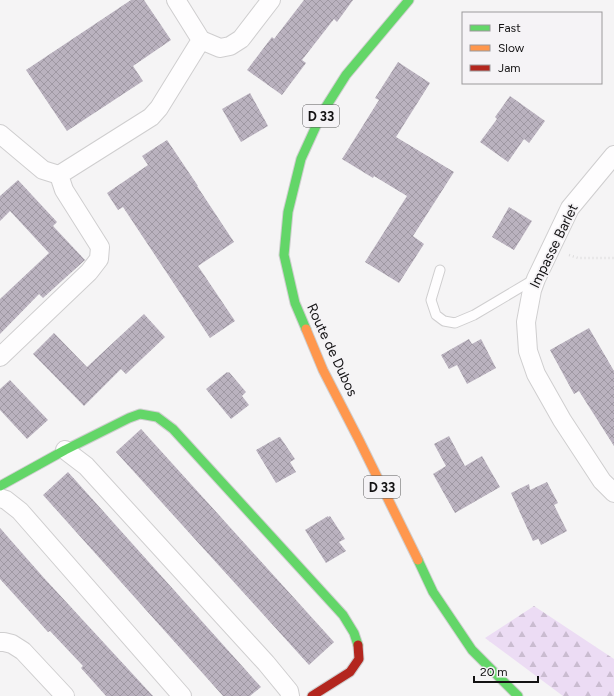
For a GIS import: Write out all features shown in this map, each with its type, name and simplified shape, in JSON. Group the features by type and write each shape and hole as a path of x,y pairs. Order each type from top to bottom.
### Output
{"main road":[{"name":"Route de Dubos","path":"410,0 346,75 322,113 301,159 288,212 284,255 295,303 323,370 433,592 472,650 518,696"},
{"path":"0,486 65,450 128,418 140,414 157,417 173,430 343,615 354,633 359,646 359,658 350,672 312,696"}],"street":[{"path":"176,0 201,40 220,48 230,46 241,40 271,0"},
{"path":"0,134 43,170 59,175 151,117 159,108 201,40"},
{"name":"Impasse Barlet","path":"614,155 570,208 536,279 532,290 526,322 528,351 536,374 562,420 602,481 614,493"},
{"path":"0,357 89,272 99,259 100,247 64,190 59,175"},
{"path":"65,450 86,466 266,663 289,691 290,696"},
{"path":"0,498 6,500 20,511 182,696"},
{"path":"0,642 12,644 23,651 65,696"}],"lane":[{"path":"440,270 431,300 436,315 444,321 455,323 474,315 536,279"}],"path":[{"path":"551,248 578,258 614,258"}],"green space":[{"path":"534,606 614,659 614,696 563,696 485,638"}],"building":[{"path":"131,0 144,0 171,40 133,66 143,81 67,131 26,70"},
{"path":"304,0 353,0 337,22 334,19 302,60 306,63 282,95 247,70 272,37 274,39"},
{"path":"398,62 430,83 396,137 454,172 413,236 424,244 399,283 365,262 407,196 342,159 379,100 375,98"},
{"path":"250,93 268,126 241,142 222,109"},
{"path":"510,96 545,121 529,143 524,139 508,162 480,142 497,119 495,117"},
{"path":"167,140 234,242 198,266 235,321 210,338 123,207 118,210 107,193 148,165 142,156"},
{"path":"18,180 57,222 53,226 85,260 43,298 39,294 0,334 0,299 49,253 10,211 0,221 0,196"},
{"path":"509,207 532,221 514,250 492,237"},
{"path":"144,314 165,337 126,374 121,369 84,406 33,354 54,333 87,367"},
{"path":"589,328 614,371 614,446 579,391 574,394 550,350"},
{"path":"469,339 472,344 481,339 496,368 467,384 457,365 449,369 441,355"},
{"path":"229,372 246,392 242,396 249,405 231,419 206,389"},
{"path":"10,380 48,420 27,439 0,410 0,389"},
{"path":"141,429 334,642 309,665 116,452"},
{"path":"449,436 465,466 482,456 500,487 455,513 433,474 446,466 434,444"},
{"path":"279,437 295,459 290,462 296,472 276,483 256,450"},
{"path":"68,472 261,687 250,696 223,696 43,495"},
{"path":"547,482 558,503 554,505 567,531 541,545 538,538 533,541 511,493 529,484 530,490"},
{"path":"330,516 345,539 339,542 346,551 326,563 305,530"},
{"path":"0,528 153,696 106,696 81,668 83,666 50,631 48,632 0,579"}],"traffic: fast":[{"path":"306,329 295,303 284,255 288,212 301,159 322,113 346,75 409,0"},
{"path":"0,486 65,450 129,418 140,414 157,417 173,429 343,615 354,633 358,645"},
{"path":"418,560 433,592 472,650 518,696"}],"traffic: slow":[{"path":"306,329 323,370 418,560"}],"traffic: jam":[{"path":"312,696 350,672 359,659 358,645"}]}
